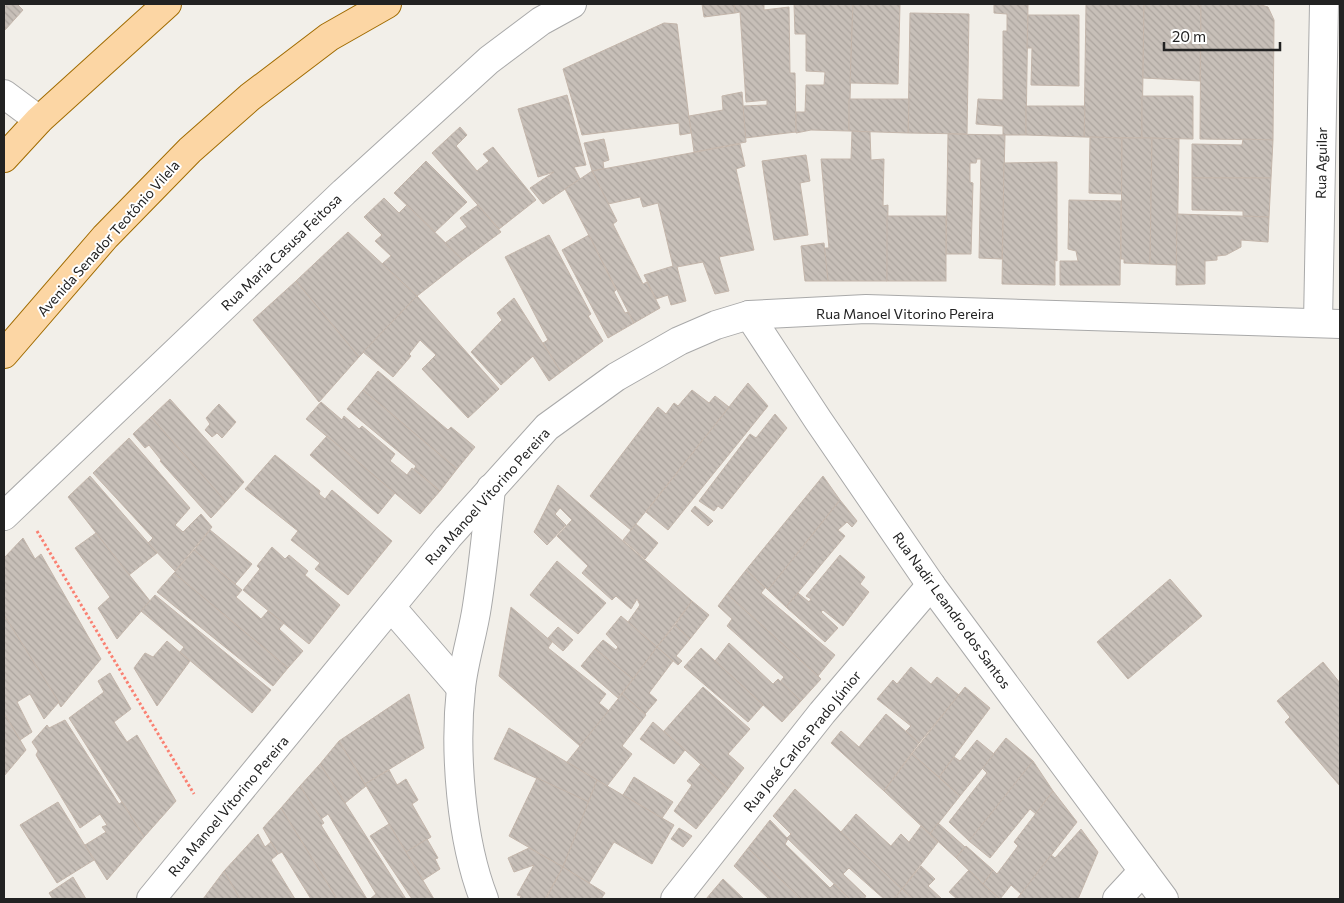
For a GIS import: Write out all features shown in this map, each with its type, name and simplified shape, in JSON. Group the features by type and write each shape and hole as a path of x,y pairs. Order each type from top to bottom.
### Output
{"main road":[{"path":"4,158 40,120 167,4"},
{"name":"Avenida Senador Teotônio Vilela","path":"4,354 105,237 190,150 250,96 329,37 386,4"}],"street":[{"name":"Rua Maria Casusa Feitosa","path":"12,508 344,192 489,60 541,21 572,4"},
{"name":"Rua Aguilar","path":"1324,4 1329,324"},
{"path":"4,94 40,120"},
{"name":"Rua Manoel Vitorino Pereira","path":"151,899 391,607 491,488 547,427 616,376 679,341 716,325 749,315 866,310 1329,324"},
{"name":"Rua Nadir Leandro dos Santos","path":"749,315 818,420 931,584 1164,899"},
{"path":"484,899 478,884 467,829 458,754 461,688 478,601 491,488"},
{"name":"Rua José Carlos Prado Júnior","path":"676,899 822,713 931,584"},
{"path":"391,607 461,688"},
{"path":"1117,899 1143,871"}],"path":[{"path":"12,508 212,825"}],"building":[{"path":"7,4 17,4 23,10 5,30 4,8"},
{"path":"702,4 734,4 735,13 704,17"},
{"path":"734,4 764,4 764,10 789,7 790,73 795,73 796,132 745,138 743,106 767,105 767,100 746,102 740,12 735,13"},
{"path":"794,4 853,4 849,131 811,130 796,133 796,112 805,112 806,85 824,85 825,72 806,71 806,34 795,34"},
{"path":"853,4 900,4 898,84 850,83"},
{"path":"994,4 1028,4 1026,135 1003,135 1003,126 976,124 978,99 1003,100 1003,31 1007,31 1007,14 994,13"},
{"path":"1086,4 1144,4 1142,138 1084,137"},
{"path":"1144,4 1201,4 1200,81 1143,78"},
{"path":"1201,4 1258,4 1268,7 1274,20 1273,140 1200,139"},
{"path":"910,13 969,14 967,134 908,133"},
{"path":"1028,15 1079,15 1079,86 1031,85 1032,48 1027,48"},
{"path":"664,23 677,24 691,133 680,135 679,123 582,135 563,69"},
{"path":"742,92 746,142 694,152 689,116 723,110 722,96"},
{"path":"567,95 586,165 574,167 580,179 543,204 530,188 554,172 538,177 518,109"},
{"path":"1142,96 1193,96 1193,139 1142,138"},
{"path":"849,99 909,99 908,133 849,131"},
{"path":"1026,106 1085,106 1084,137 1026,135"},
{"path":"460,127 467,135 456,146 477,171 489,161 483,154 493,147 536,200 499,229 432,153"},
{"path":"852,131 870,132 871,160 884,159 883,206 888,205 887,281 828,281 824,248 829,248 821,159 851,159"},
{"path":"948,134 1005,135 1002,259 979,258 981,159 977,159 976,163 970,163 970,182 973,183 971,254 946,254"},
{"path":"1090,137 1122,138 1122,194 1089,193"},
{"path":"1122,138 1152,138 1150,264 1124,263 1124,259 1121,259"},
{"path":"1152,138 1179,139 1177,265 1150,264"},
{"path":"604,139 609,160 603,162 604,169 592,171 584,143"},
{"path":"1243,139 1273,140 1271,178 1192,178 1192,144 1242,145"},
{"path":"740,144 745,166 736,169 754,250 719,257 729,291 715,294 703,262 677,267 686,301 671,305 668,295 656,299 644,275 673,266 658,203 643,207 640,197 608,204 592,171"},
{"path":"806,155 810,181 800,183 808,235 774,240 762,161"},
{"path":"426,161 467,202 435,232 394,193"},
{"path":"1057,162 1057,261 1055,260 1055,285 1002,284 1004,163"},
{"path":"592,171 617,221 613,224 643,284 647,282 660,308 634,323 565,189"},
{"path":"1192,178 1271,178 1269,217 1243,216 1243,211 1192,210"},
{"path":"384,198 399,213 407,205 463,260 417,296 382,264 391,256 375,241 382,235 364,217"},
{"path":"1069,200 1121,201 1120,285 1060,285 1060,261 1078,261 1076,251 1068,249"},
{"path":"478,205 501,232 463,260 445,243 467,227 460,218"},
{"path":"1177,214 1269,217 1268,242 1241,240 1241,247 1226,255 1217,256 1217,260 1205,261 1205,284 1176,285"},
{"path":"887,216 946,216 946,281 887,281"},
{"path":"348,232 417,296 359,357 296,281"},
{"path":"549,235 591,314 588,316 603,341 561,372 543,343 548,340 505,257"},
{"path":"589,235 616,290 614,292 625,313 628,312 634,323 608,338 562,250"},
{"path":"824,243 828,281 805,281 801,246"},
{"path":"296,281 359,357 319,402 253,320"},
{"path":"417,296 499,389 468,418 422,369 436,355 420,340 409,354 411,356 393,377 363,352"},
{"path":"514,298 561,372 549,381 533,356 501,385 471,352 502,320 497,313"},
{"path":"378,371 448,430 451,427 475,447 457,469 363,390"},
{"path":"748,383 768,406 668,530 646,512"},
{"path":"363,390 457,469 440,491 414,469 416,466 347,409"},
{"path":"692,390 709,403 715,396 729,407 631,530 590,496 658,407 666,414 674,403 678,406"},
{"path":"170,399 244,482 226,502 151,417"},
{"path":"321,402 342,420 344,416 359,429 362,426 395,454 390,461 407,475 412,468 440,491 420,514 306,419"},
{"path":"219,404 236,422 222,438 217,433 212,437 205,430 210,424 206,418"},
{"path":"775,414 787,428 722,509 718,506 714,511 699,501 750,434 756,438"},
{"path":"151,417 226,502 211,518 160,461 149,445 145,448 133,434"},
{"path":"327,436 395,493 378,514 310,455"},
{"path":"129,438 190,508 175,525 183,532 201,514 212,527 175,571 148,543 153,538 93,473"},
{"path":"275,455 320,491 319,494 325,499 332,490 392,541 348,595 315,569 320,563 291,540 298,531 245,489"},
{"path":"90,476 157,553 129,575 68,497"},
{"path":"823,476 840,500 768,590 746,570"},
{"path":"558,485 692,601 657,647 628,622 640,605 637,599 631,609 616,596 612,600 582,573 588,566 557,536 572,520 560,508 555,514 566,525 547,545 534,532"},
{"path":"840,500 857,521 852,527 847,522 838,530 845,536 786,607 768,590"},
{"path":"695,506 713,521 708,526 691,511"},
{"path":"636,524 658,543 645,559 623,540"},
{"path":"210,530 252,564 235,584 194,550"},
{"path":"96,533 150,601 117,639 98,608 110,597 75,548"},
{"path":"23,538 35,559 41,554 101,659 61,707 4,615 4,558"},
{"path":"272,547 285,559 289,555 308,571 305,575 340,605 309,644 243,590 260,569 257,566"},
{"path":"194,550 242,590 236,597 261,619 268,611 284,623 279,629 303,651 288,668 174,573"},
{"path":"840,555 865,577 860,584 869,592 843,626 823,610 821,612 838,628 825,642 786,607 798,593 809,602 811,599 806,596"},
{"path":"557,561 606,603 578,634 530,595"},
{"path":"746,570 765,588 761,593 835,655 818,676 727,594"},
{"path":"174,573 288,668 273,686 157,592"},
{"path":"1170,579 1202,616 1128,679 1097,642"},
{"path":"727,594 821,679 801,701 780,682 784,677 727,626 732,619 718,606"},
{"path":"155,595 271,690 252,713 180,652 184,647 141,611"},
{"path":"692,601 709,615 690,639 675,625"},
{"path":"511,607 552,642 548,648 606,694 599,703 609,711 580,746 499,676"},
{"path":"4,615 59,702 44,719 30,694 17,702 32,732 20,740 4,713"},
{"path":"621,616 657,647 633,679 595,649 603,640 616,650 618,647 606,634"},
{"path":"675,625 690,639 676,656 682,661 678,665 657,647"},
{"path":"558,627 573,640 563,651 548,638"},
{"path":"167,641 190,661 157,706 134,668 145,653 153,657"},
{"path":"729,643 773,684 778,679 801,701 782,722 715,661"},
{"path":"657,647 673,661 649,693 657,700 645,714 622,694"},
{"path":"701,648 763,705 748,722 684,667"},
{"path":"595,649 633,679 618,698 581,666"},
{"path":"1323,662 1340,683 1340,786 1285,722 1290,717 1277,701"},
{"path":"911,667 931,684 937,677 959,695 919,743 906,731 911,726 877,699 893,680 897,684"},
{"path":"110,673 131,709 114,722 127,742 137,735 176,801 144,837 69,718 104,692 98,681"},
{"path":"703,687 750,729 728,754 744,768 728,789 664,731"},
{"path":"965,687 990,708 939,777 912,754"},
{"path":"409,694 424,748 365,784 339,741"},
{"path":"622,694 646,715 622,746 632,754 607,786 567,762"},
{"path":"4,713 26,750 4,776"},
{"path":"886,714 919,743 884,791 831,743 841,731 859,747"},
{"path":"65,720 119,804 122,802 144,837 107,880 85,845 106,832 102,827 107,825 100,814 80,828 36,755 38,751 32,742 47,725 49,728"},
{"path":"653,722 685,750 674,764 640,739"},
{"path":"509,728 597,780 589,802 494,759"},
{"path":"1006,738 1033,761 969,841 949,822 987,773 982,768"},
{"path":"977,740 994,754 960,796 939,777 954,757 960,761"},
{"path":"339,741 366,786 345,803 320,764"},
{"path":"912,754 960,796 930,834 884,791"},
{"path":"1033,761 1053,791 1036,814 1030,809 990,858 969,841"},
{"path":"320,764 406,899 370,899 376,894 328,814 321,819 300,786"},
{"path":"701,764 728,789 696,829 674,811 692,785 687,781"},
{"path":"389,770 397,785 406,779 418,800 412,804 431,837 406,852 365,784"},
{"path":"634,777 673,802 662,818 623,795"},
{"path":"537,778 589,802 563,867 509,836"},
{"path":"597,780 674,825 652,864 614,842 589,883 563,867"},
{"path":"300,786 324,823 321,825 367,899 337,899 281,808"},
{"path":"795,789 902,889 894,899 884,899 849,868 843,874 866,896 864,899 850,899 787,838 791,834 773,816"},
{"path":"1053,791 1077,822 1021,894 1011,885 1000,899 983,884 993,870 997,874 1018,846 1014,842"},
{"path":"58,802 94,860 57,883 20,825"},
{"path":"281,808 337,899 311,899 282,852 278,854 263,828"},
{"path":"856,814 891,846 901,834 909,842 921,826 938,842 902,889 841,832"},
{"path":"770,820 788,839 785,844 830,888 834,884 850,899 801,899 748,848"},
{"path":"938,823 965,847 956,858 930,834"},
{"path":"389,824 434,899 412,899 370,836"},
{"path":"679,828 692,836 683,847 671,839"},
{"path":"1081,829 1098,852 1078,899 1017,899 1051,855 1055,858"},
{"path":"258,834 265,847 271,842 278,854 271,860 295,899 240,899 224,871"},
{"path":"427,839 438,858 435,859 440,869 423,880 406,852"},
{"path":"966,846 993,870 983,884 956,858"},
{"path":"529,848 563,867 545,899 520,899 521,896 517,895 534,865 514,872 508,858"},
{"path":"748,848 801,899 769,899 734,866"},
{"path":"921,866 935,879 928,886 942,899 913,899 902,889"},
{"path":"563,867 605,893 601,899 546,899"},
{"path":"969,870 1000,899 957,899 949,892"},
{"path":"224,871 240,899 203,899"},
{"path":"73,877 86,899 53,899 49,893"},
{"path":"723,879 744,899 706,899"},
{"path":"902,889 913,899 894,899"}]}
